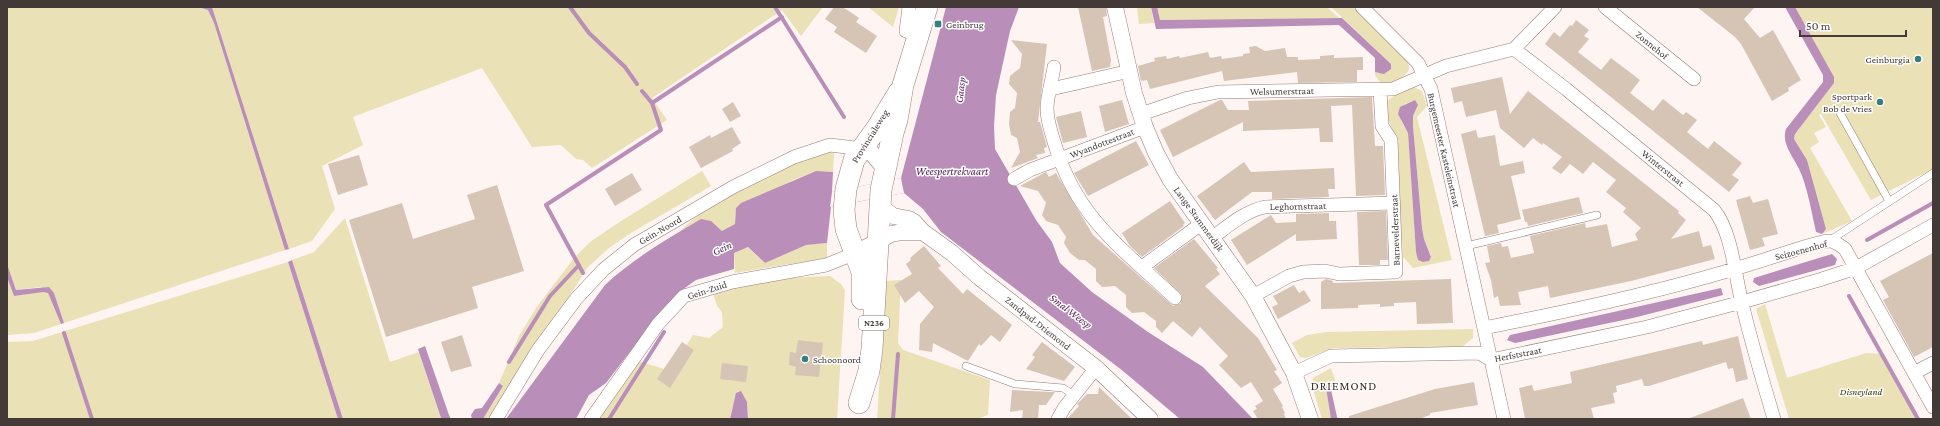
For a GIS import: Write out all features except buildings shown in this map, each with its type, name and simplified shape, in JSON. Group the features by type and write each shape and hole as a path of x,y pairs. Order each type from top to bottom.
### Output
{"main road":[{"name":"Provincialeweg","path":"858,411 869,371 872,349 882,189 897,120 912,33 928,7"},
{"name":"Provincialeweg","path":"858,411 856,371 864,284 856,253 846,229 845,197 854,160 863,149 903,85"}],"street":[{"name":"Provincialeweg","path":"909,7 912,33"},
{"name":"Lange Stammerdijk","path":"1115,7 1143,121 1170,179 1253,296 1294,373 1310,419"},
{"name":"Burgemeester Kasteleinstraat","path":"1362,7 1418,63 1431,90 1504,419"},
{"path":"1425,76 1446,66 1514,48 1555,7"},
{"name":"Zonnehof","path":"1610,8 1694,79"},
{"name":"Winterstraat","path":"1514,48 1714,210 1721,219 1736,270 1742,302 1774,419"},
{"name":"Wyandottestraat","path":"1054,67 1047,109 1049,127 1060,160 1077,196 1095,222 1116,245 1175,298"},
{"path":"1051,89 1130,71"},
{"name":"Welsumerstraat","path":"1143,121 1188,98 1218,92 1393,89 1425,76"},
{"name":"Barnevelderstraat","path":"1253,296 1289,276 1303,272 1325,270 1339,274 1396,272 1391,140 1382,126 1380,90"},
{"name":"Wyandottestraat","path":"1014,178 1030,170 1060,160 1143,121"},
{"name":"Gein-Noord","path":"496,419 538,350 576,299 603,270 634,245 734,187 794,158 830,145 863,149 874,155 882,189"},
{"name":"Zandpad-Driemond","path":"882,189 892,216 909,219 923,232 952,253 979,277 1096,368 1150,419"},
{"name":"Leghornstraat","path":"1212,238 1246,214 1255,209 1264,207 1394,203"},
{"path":"1142,267 1201,224"},
{"path":"1742,302 1856,268 1933,225"},
{"path":"856,253 879,242 891,234 902,232 923,232"},
{"name":"Seizoenenhof","path":"1736,270 1782,254 1829,241 1839,244 1845,249 1856,268 1933,407"},
{"name":"Gein-Zuid","path":"591,419 658,324 684,296 732,282 826,265 856,253"},
{"path":"1484,328 1637,296 1736,270"},
{"name":"Herfststraat","path":"1294,373 1331,356 1479,353 1491,360 1618,333 1742,302"},
{"path":"1914,373 1933,363"},
{"path":"1058,419 1074,395 1096,368"}],"lane":[{"path":"1840,113 1888,202"},
{"path":"1829,241 1933,173"},
{"path":"1466,246 1597,215"},
{"path":"966,366 1015,384 1063,388 1074,395"}],"green space":[{"path":"7,7 198,7 208,10 214,23 285,250 64,323 54,293 40,287 16,290 7,264"},
{"path":"212,7 823,7 801,36 782,10 652,98 667,120 592,168 583,160 576,159 561,145 532,147 482,68 353,117 363,145 322,166 335,209 312,241 289,249"},
{"path":"868,7 899,7 893,27"},
{"path":"1137,7 1151,7 1154,23 1139,24"},
{"path":"1157,7 1327,7 1339,18 1160,20"},
{"path":"1331,7 1353,7 1408,61 1409,70 1397,80 1382,85 1375,75 1375,72 1378,73 1391,64"},
{"name":"Sportpark Bob de Vries","path":"1789,7 1933,7 1933,172 1921,175 1871,200 1821,114 1819,115 1826,127 1814,133 1819,142 1810,148 1852,221 1822,234 1826,229 1807,160 1794,139 1795,134 1830,88"},
{"path":"1414,87 1422,91 1427,106 1417,117 1452,260 1413,268 1403,257 1394,136 1387,111 1388,100","holes":["1415,100 1418,106 1413,116 1413,126 1422,228 1424,239 1431,255 1429,261 1425,262 1416,252 1408,133 1401,121 1405,104"]},
{"path":"830,151 834,153 833,172 816,171 793,180 736,208 735,224 722,231 710,222 701,221 696,222 679,232 711,203 794,164"},
{"path":"702,171 711,186 631,233 609,248 587,268 492,419 483,419 503,386 499,383 519,336 536,308 574,258 590,242"},
{"path":"345,218 390,362 419,352 441,419 343,419 292,260 314,252"},
{"path":"827,243 827,258 735,273 734,253 747,247 765,263 806,245"},
{"path":"288,262 338,419 7,419 7,342 33,341"},
{"path":"830,276 841,284 845,290 837,419 748,419 747,402 732,408 730,419 595,419 635,360 664,369 676,362 693,335 709,338 723,327 722,312 717,306 711,286 731,280"},
{"path":"7,277 14,296 43,291 48,293 61,324 34,333 7,335"},
{"path":"901,280 898,343 903,350 990,380 988,415 977,419 877,419 886,281"},
{"name":"Disneyland","path":"1765,304 1787,378 1866,353 1884,354 1920,419 1789,419 1756,309"},
{"path":"1473,329 1473,338 1462,347 1333,348 1306,358 1300,357 1292,343 1307,335 1326,332"},
{"path":"1331,368 1337,385 1326,388 1331,419 1322,419 1312,386 1313,378"}],"water":[{"path":"198,7 212,7 289,249 285,250 214,23 208,10"},
{"name":"Weespertrekvaart","path":"946,7 1019,7 1010,31 996,95 994,126 995,149 1036,220 1052,242 1060,263 1092,292 1148,332 1203,367 1253,419 1180,419 1123,371 941,232 923,209 904,193 831,207 827,243 806,245 765,263 748,247 734,253 734,269 696,280 678,293 659,314 606,383 589,395 576,419 506,419 605,285 627,266 651,249 701,219 711,221 722,231 735,224 736,208 741,203 816,171 833,172 832,192 901,178"},
{"path":"1151,7 1157,7 1160,20 1342,18 1391,64 1391,69 1384,74 1375,72 1375,58 1339,25 1156,29"},
{"path":"1785,7 1795,7 1834,77 1834,83 1795,134 1794,139 1807,160 1826,229 1822,234 1816,232 1804,183 1799,169 1786,144 1785,134 1786,129 1823,82 1823,75"},
{"path":"1415,100 1418,105 1413,116 1413,126 1422,228 1424,239 1431,257 1429,261 1423,262 1418,260 1416,252 1408,133 1398,114 1400,107"},
{"path":"1832,254 1837,259 1835,265 1759,286 1753,282 1754,278"},
{"path":"292,260 343,419 338,419 288,262"},
{"path":"7,264 16,290 49,287 54,293 64,323 61,324 48,293 43,292 14,296 7,277"},
{"path":"1721,288 1723,295 1633,318 1515,343 1507,340 1510,335"},
{"path":"425,346 451,419 441,418 418,349"},
{"path":"499,383 503,386 483,419 472,419 471,415 475,409 482,408"},
{"path":"1330,385 1338,419 1331,419 1326,388"},
{"path":"741,391 747,402 748,419 730,419 736,393"}],"pier":[{"path":"901,178 904,193 830,207 832,192"}],"waterway":[{"path":"570,7 589,33 625,67 637,84"},
{"path":"775,7 844,117"},
{"path":"652,103 782,17"},
{"path":"583,273 546,205 661,130 652,103 642,91"},
{"path":"1867,240 1933,203"},
{"path":"509,362 550,296 579,265"},
{"path":"1849,296 1918,419"},
{"path":"609,419 664,332"},
{"path":"64,333 92,419"},
{"path":"893,419 898,354"}],"place":[{"name":"Geinbrug","path":"938,24"},
{"name":"Geinburgia","path":"1918,59"},
{"name":"Sportpark Bob de Vries","path":"1880,102"},
{"name":"Schoonoord","path":"805,359"}],"district":[{"name":"DRIEMOND","path":"1344,386"}],"water label":[{"name":"Gaasp","path":"960,90"},
{"name":"Gein","path":"722,248"},
{"name":"Smal Weesp","path":"1071,311"}]}
